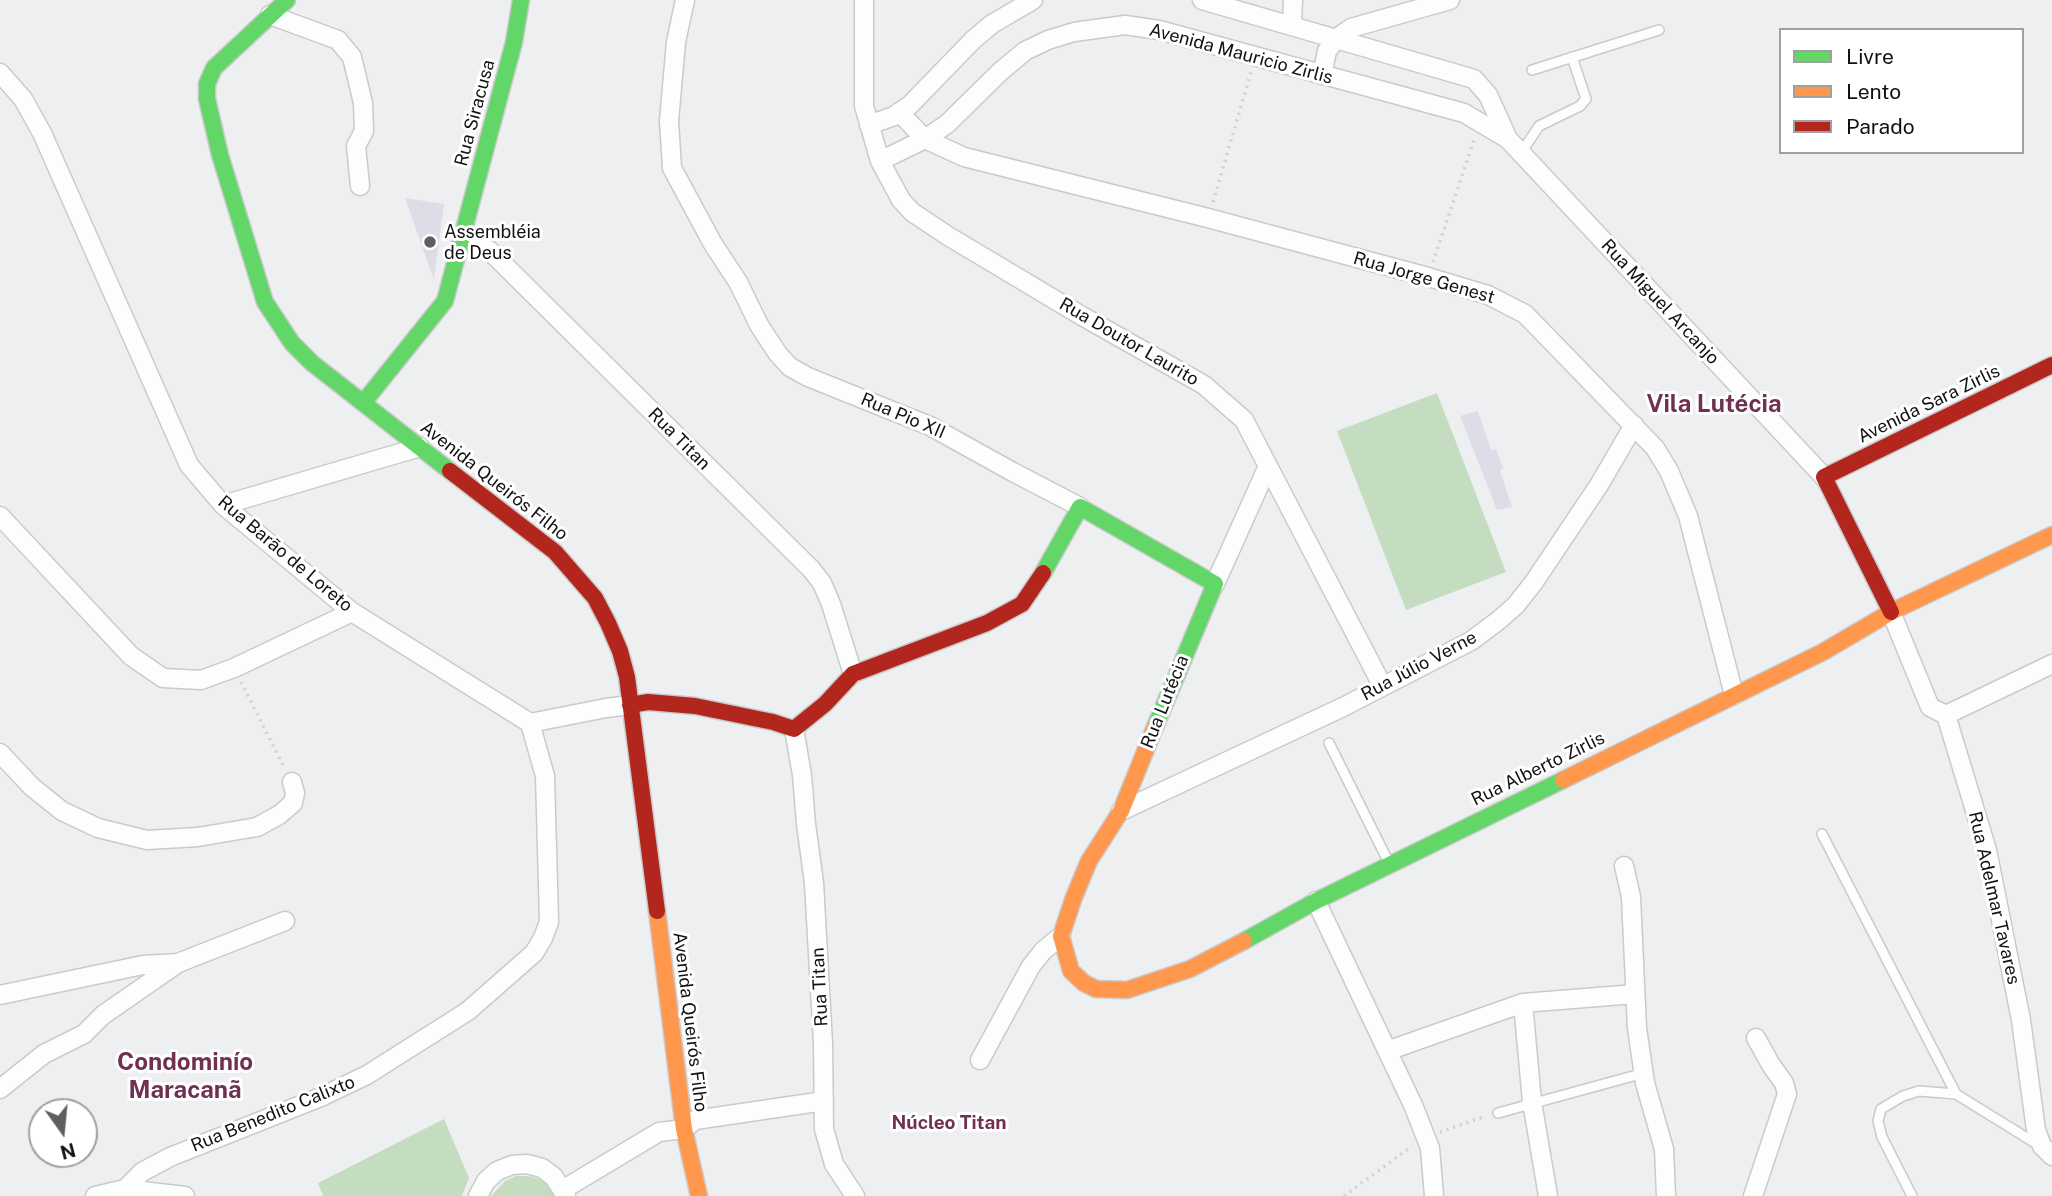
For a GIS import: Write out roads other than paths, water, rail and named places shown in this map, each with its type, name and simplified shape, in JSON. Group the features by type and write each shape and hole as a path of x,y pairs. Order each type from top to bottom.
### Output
{"street":[{"name":"Avenida Queirós Filho","path":"287,0 214,68 208,83 207,99 220,155 265,302 292,344 312,363 555,552 595,598 608,623 623,664 630,705 684,1129 699,1196"},
{"name":"Rua Siracusa","path":"363,403 439,310 448,289 514,42 520,0"},
{"name":"Rua Pio XII","path":"685,0 676,42 669,121 672,168 713,244 738,282 759,325 778,354 790,367 828,386 930,426 1215,584"},
{"path":"864,0 863,89 869,125 880,161"},
{"path":"869,125 899,112 910,104 982,32 1033,0"},
{"path":"1202,0 1465,76 1479,83 1488,95 1508,139"},
{"path":"1292,25 1293,0"},
{"path":"1322,75 1327,51 1336,38 1351,28 1450,0"},
{"path":"270,15 338,40 352,57 363,103 364,131 356,146 360,186"},
{"name":"Avenida Mauricio Zirlis","path":"880,161 925,139 947,124 1001,71 1026,51 1048,40 1074,32 1125,25 1148,28 1472,118 1508,139"},
{"name":"Rua Barão de Loreto","path":"0,73 23,99 42,133 189,465 223,505 352,612 530,723"},
{"path":"1472,118 1479,83"},
{"name":"Rua Jorge Genest","path":"899,112 925,139 964,157 1208,218 1427,277 1488,295 1525,314 1655,448 1669,471 1688,516 1734,695"},
{"name":"Rua Miguel Arcanjo","path":"1508,139 1824,477 1891,612"},
{"name":"Rua Doutor Laurito","path":"880,161 901,200 912,212 1082,316 1204,385 1244,420 1382,685"},
{"name":"Rua Titan","path":"462,234 490,251 811,569 822,583 831,604 853,674"},
{"name":"Avenida Sara Zirlis","path":"1824,477 2052,365"},
{"name":"Rua Júlio Verne","path":"1121,811 1343,707 1471,641 1516,606 1534,582 1577,520 1633,425"},
{"path":"223,505 420,447"},
{"name":"Rua Lutécia","path":"1061,936 1089,861 1121,811 1177,671 1268,466"},
{"path":"530,723 648,702 695,706 773,722 794,730 825,704 853,674 987,624 1022,604 1080,507"},
{"path":"0,516 122,647 163,678 201,680 352,612"},
{"name":"Rua Alberto Zirlis","path":"1061,936 1072,971 1084,983 1096,989 1127,990 1191,969 1315,901 1823,652 1891,612 2052,535"},
{"name":"Rua Adelmar Tavares","path":"1891,612 1930,707 1946,715 1993,877 2021,1020 2036,1130 2047,1151"},
{"path":"1946,715 2052,664"},
{"name":"Rua Benedito Calixto","path":"125,1192 142,1171 170,1157 321,1097 368,1075 468,1011 534,953 548,922 545,776 530,723"},
{"name":"Rua Titan","path":"794,730 814,883 823,1043 824,1129 834,1164 855,1196"},
{"path":"0,753 32,787 62,811 98,828 147,840 198,837 257,827 279,815 293,803 295,793 292,782"},
{"path":"1623,866 1631,897 1635,994 1644,1073 1664,1149 1666,1196"},
{"path":"1315,901 1413,1105 1430,1148 1434,1196"},
{"path":"0,1089 44,1054 84,1034 103,1015 178,963 285,921"},
{"path":"980,1060 1031,966 1043,951 1061,936"},
{"path":"0,995 143,965 178,963"},
{"path":"1387,1051 1523,1003 1635,994"},
{"path":"1523,1003 1532,1102 1548,1196"},
{"path":"1753,1196 1787,1094 1784,1083 1756,1038"},
{"path":"478,1196 486,1181 497,1171 512,1165 527,1164 542,1168 554,1177 565,1192 659,1132 684,1129 695,1120 824,1101"},
{"path":"96,1196 125,1192 185,1196"}],"lane":[{"path":"1532,70 1659,30"},
{"path":"1521,153 1539,127 1580,106 1586,99 1572,57"},
{"path":"1329,743 1390,864"},
{"path":"1822,834 1956,1094"},
{"path":"1498,1113 1644,1073"},
{"path":"1912,1196 1882,1137 1878,1121 1881,1109 1896,1099 1919,1091 1956,1094 2047,1151"}],"place":[{"name":"Assembléia de Deus","path":"430,242"}],"district":[{"name":"Vila Lutécia","path":"1714,405"},
{"name":"Condominío Maracanã","path":"185,1077"},
{"name":"Núcleo Titan","path":"949,1123"}]}
